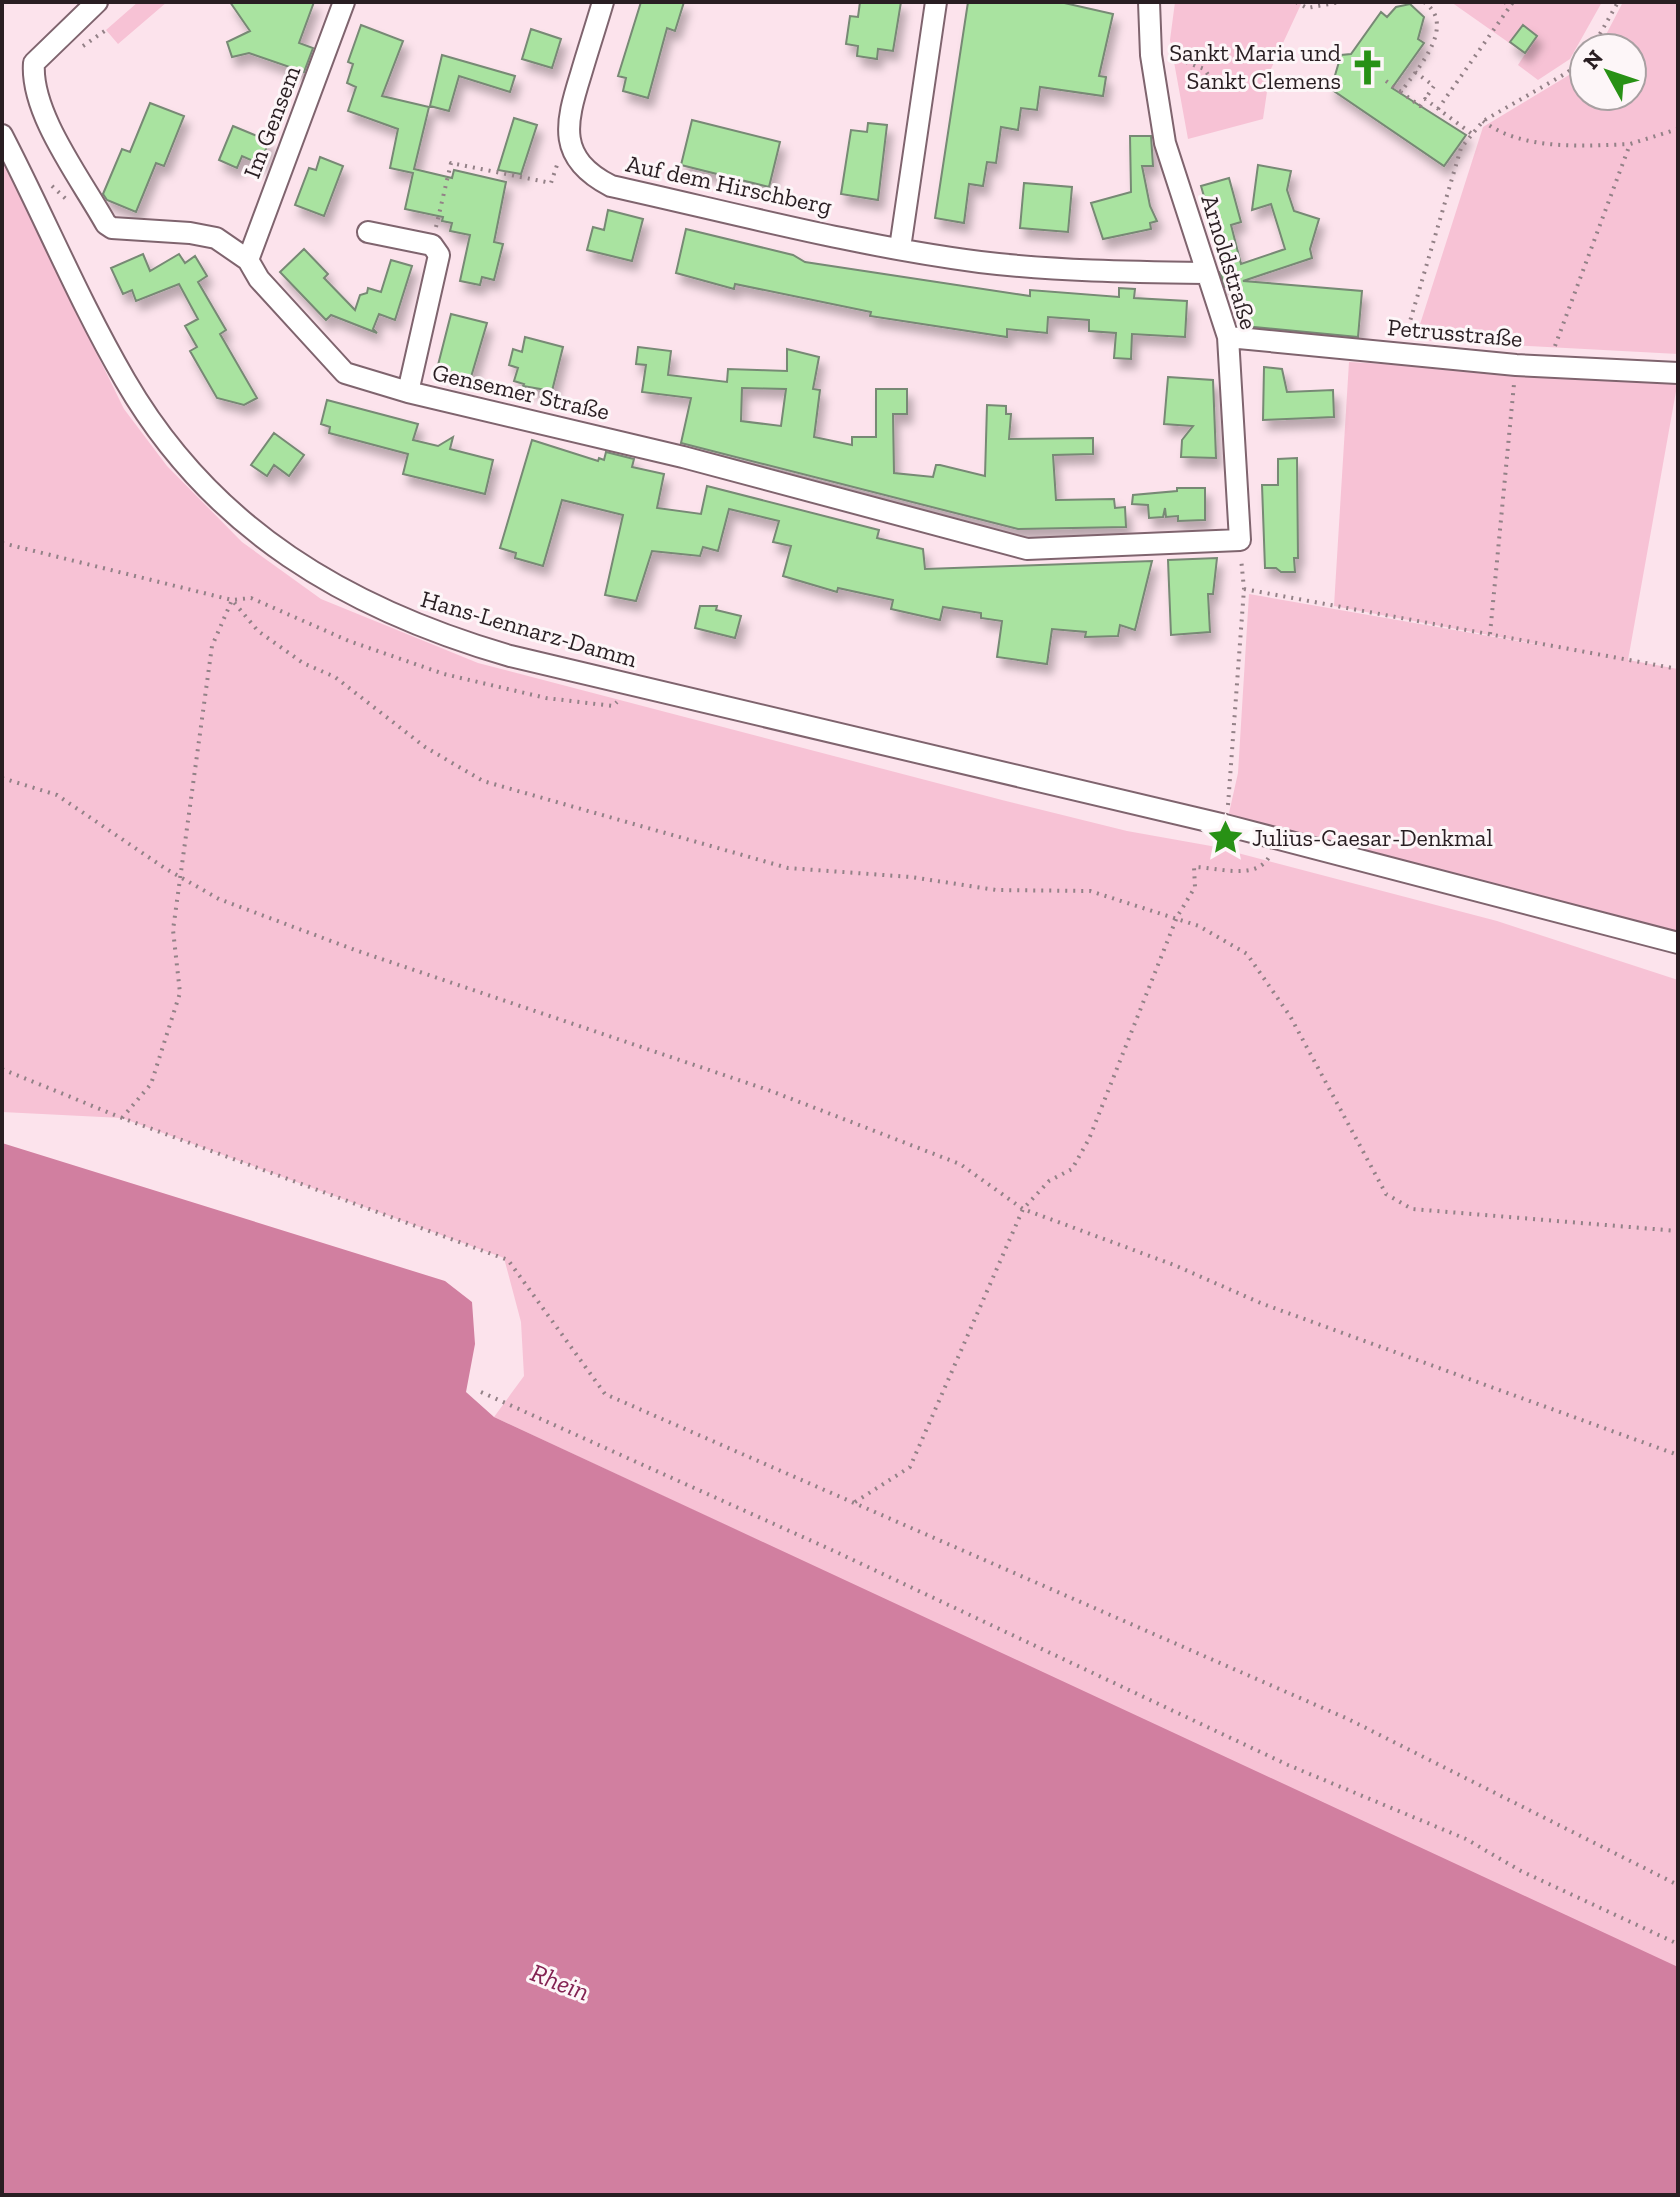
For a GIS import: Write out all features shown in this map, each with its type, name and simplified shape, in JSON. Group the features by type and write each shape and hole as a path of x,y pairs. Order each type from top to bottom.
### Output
{"street":[{"name":"Gensemer Straße","path":"97,2 34,63 32,83 39,109 106,224 112,228 190,233 216,238 248,260 259,279 345,373 408,392 683,457 1027,549 1240,540"},
{"name":"Im Gensem","path":"248,260 344,2"},
{"path":"575,156 567,133 570,109 603,2"},
{"path":"900,248 936,2"},
{"name":"Arnoldstraße","path":"1149,2 1151,55 1165,143 1228,337 1240,540"},
{"name":"Hans-Lennarz-Damm","path":"2,135 125,380 150,419 199,479 243,521 304,569 400,619 510,656 1280,838 1678,943"},
{"name":"Auf dem Hirschberg","path":"575,156 589,175 611,186 900,248 979,262 1089,272 1205,273"},
{"path":"368,232 432,245 439,255 408,392"},
{"name":"Petrusstraße","path":"1228,337 1546,368 1678,373"}],"path":[{"path":"1296,2 1307,8 1340,2"},
{"path":"1401,92 1436,37 1436,21 1424,2"},
{"path":"1438,109 1512,4 1504,2"},
{"path":"1601,32 1618,2"},
{"path":"1151,55 1172,56 1193,62 1204,69 1215,84 1238,86"},
{"path":"1386,81 1420,106 1434,86 1415,72"},
{"path":"1400,354 1461,148 1483,121 1568,72"},
{"path":"1425,99 1472,134"},
{"path":"1483,121 1493,129 1528,140 1580,146 1630,144 1678,129"},
{"path":"1546,368 1630,144"},
{"path":"432,245 451,163 551,183 555,166 575,156"},
{"path":"48,182 76,208"},
{"path":"1490,634 1516,365"},
{"path":"1225,825 1244,589 1240,540"},
{"path":"2,543 232,600 251,598 349,641 444,674 546,698 613,706 631,686"},
{"path":"1244,589 1678,669"},
{"path":"122,1118 151,1084 180,993 173,930 212,646 232,600"},
{"path":"232,600 258,631 303,663 335,677 425,747 483,781 788,868 911,877 996,890 1090,891 1177,917 1247,954 1290,1016 1386,1194 1412,1209 1678,1231"},
{"path":"2,778 57,795 166,869 219,899 341,945 771,1091 960,1164 1023,1209 1174,1265 1263,1304 1678,1455"},
{"path":"855,1502 910,1467 1023,1209 1049,1181 1072,1169 1089,1139 1177,917 1195,887 1194,867 1246,872 1264,865 1280,838"},
{"path":"2,1069 122,1118 508,1260 605,1394 1348,1719 1678,1885"},
{"path":"481,1392 848,1557 1288,1765 1466,1839 1521,1871 1678,1944"}],"shaded area":[{"path":"138,2 167,2 118,44 106,30"},
{"path":"1175,2 1302,2 1270,71 1263,119 1188,139 1170,40"},
{"path":"1451,2 1602,2 1585,32 1568,32 1568,60 1538,80 1518,65 1525,54"},
{"path":"1623,2 1678,2 1678,354 1415,340 1483,127 1568,76 1568,112 1648,112 1648,32 1607,32"},
{"path":"2,160 124,409 167,466 242,542 321,599 478,663 1002,800 1127,831 1211,846 1497,921 1678,980 1678,1970 494,1417 524,1376 521,1322 504,1258 122,1118 2,1112"},
{"path":"1349,362 1678,380 1628,660 1678,669 1678,931 1227,822 1238,773 1249,594 1563,649 1334,606"}],"water":[{"name":"Rhein","path":"2,1143 445,1281 472,1302 475,1344 466,1392 494,1417 1678,1967 1678,2195 2,2195"}],"building":[{"path":"230,2 314,2 299,43 313,48 304,72 249,53 232,57 227,42 250,31"},
{"path":"641,2 684,2 675,31 667,28 648,98 623,91 626,78 618,76"},
{"path":"860,2 901,2 893,51 878,49 877,59 857,56 858,46 846,44 850,16 858,17"},
{"path":"968,2 1060,2 1113,14 1099,76 1106,77 1103,96 1040,87 1037,110 1021,108 1018,130 1001,127 996,163 987,162 983,186 969,184 964,223 935,218"},
{"name":"Sankt Maria und Sankt Clemens","path":"1410,4 1424,17 1418,39 1424,43 1392,88 1466,135 1444,166 1331,89 1341,55 1351,54 1381,12 1387,17 1396,7"},
{"path":"361,25 403,41 382,96 429,107 414,169 452,178 454,170 506,182 494,242 503,244 494,280 482,277 480,285 460,281 470,235 450,231 452,223 442,221 443,217 405,209 413,173 390,168 398,129 348,111 356,87 347,83 353,64 348,62"},
{"path":"1523,25 1537,36 1525,53 1510,42"},
{"path":"531,29 561,39 552,68 522,59"},
{"path":"442,55 515,76 510,92 459,76 449,111 430,106"},
{"path":"150,103 184,116 164,166 156,163 136,212 107,200 103,194 122,149 130,152"},
{"path":"514,118 537,125 521,174 498,170"},
{"path":"692,120 780,142 769,187 681,165"},
{"path":"868,123 887,125 878,200 841,194 851,130 867,132"},
{"path":"233,126 269,141 260,164 242,156 237,168 219,160"},
{"path":"1130,136 1151,136 1153,166 1142,166 1150,206 1157,221 1150,223 1151,229 1103,239 1091,203 1131,192"},
{"path":"320,157 343,166 324,216 295,205 309,168 316,170"},
{"path":"1258,165 1291,171 1287,190 1294,211 1319,219 1310,249 1312,258 1243,281 1362,291 1358,337 1244,326 1230,285 1225,287 1220,272 1225,270 1201,186 1229,178 1241,222 1231,225 1241,264 1285,249 1271,204 1252,210"},
{"path":"1024,183 1072,187 1068,232 1020,228"},
{"path":"608,210 643,219 632,261 587,250 593,227 604,230"},
{"path":"686,229 793,255 805,262 1030,296 1030,290 1119,297 1119,288 1135,289 1134,298 1187,301 1185,337 1132,334 1131,359 1114,358 1116,333 1089,331 1089,320 1048,317 1047,333 1007,329 1007,337 870,316 871,312 735,284 734,289 676,273"},
{"path":"304,249 328,274 324,278 355,310 360,295 367,293 368,288 381,292 391,260 412,266 395,320 379,314 373,329 377,333 331,315 326,320 280,272"},
{"path":"143,254 150,271 179,254 185,263 195,256 207,276 198,282 226,330 220,334 257,398 244,405 217,398 190,351 197,347 185,326 198,319 179,284 136,301 132,290 123,294 111,268"},
{"path":"451,314 487,323 471,377 437,369"},
{"path":"525,337 563,347 552,391 523,386 514,381 518,368 509,365 513,349 522,352"},
{"path":"638,347 671,351 668,375 727,382 728,369 787,371 787,349 819,357 813,389 820,390 814,437 852,445 852,437 876,437 876,389 907,389 907,414 893,414 894,473 933,477 936,465 940,465 985,476 987,405 1006,406 1006,414 1011,414 1009,439 1093,438 1093,454 1053,455 1056,500 1114,499 1115,508 1125,507 1126,527 1018,529 681,443 691,398 642,392 646,365 636,364","holes":["742,388 786,389 781,426 741,421"]},
{"path":"1264,367 1282,369 1287,392 1333,390 1334,417 1263,420"},
{"path":"1168,377 1213,380 1216,458 1181,457 1182,440 1193,426 1164,424"},
{"path":"327,400 418,424 413,440 438,446 453,437 450,449 493,460 485,494 403,474 408,454 329,433 330,427 321,424"},
{"path":"274,433 304,455 289,476 274,465 267,476 251,465"},
{"path":"532,440 598,461 599,458 604,460 606,452 634,459 632,467 664,474 657,508 701,514 707,486 879,530 877,538 923,549 925,569 1152,561 1135,630 1120,625 1118,636 1085,637 1086,632 1052,629 1047,664 997,657 1002,621 981,618 981,613 943,607 940,620 891,609 893,600 838,588 837,592 783,576 791,546 773,542 779,521 729,509 718,551 703,547 700,556 652,551 636,601 605,595 623,515 562,500 543,566 515,558 516,553 500,548"},
{"path":"1297,458 1298,558 1294,558 1295,572 1281,572 1276,568 1265,568 1262,485 1278,485 1278,459"},
{"path":"1177,488 1205,488 1205,520 1178,521 1178,516 1166,517 1165,508 1163,517 1149,518 1148,505 1132,504 1133,495 1177,491"},
{"path":"1217,558 1213,594 1208,594 1210,632 1171,635 1168,560"},
{"path":"700,606 717,606 716,610 741,616 735,638 695,628"}],"place":[{"name":"Sankt Maria und Sankt Clemens","path":"1367,67"},
{"name":"Julius-Caesar-Denkmal","path":"1226,838"}]}
